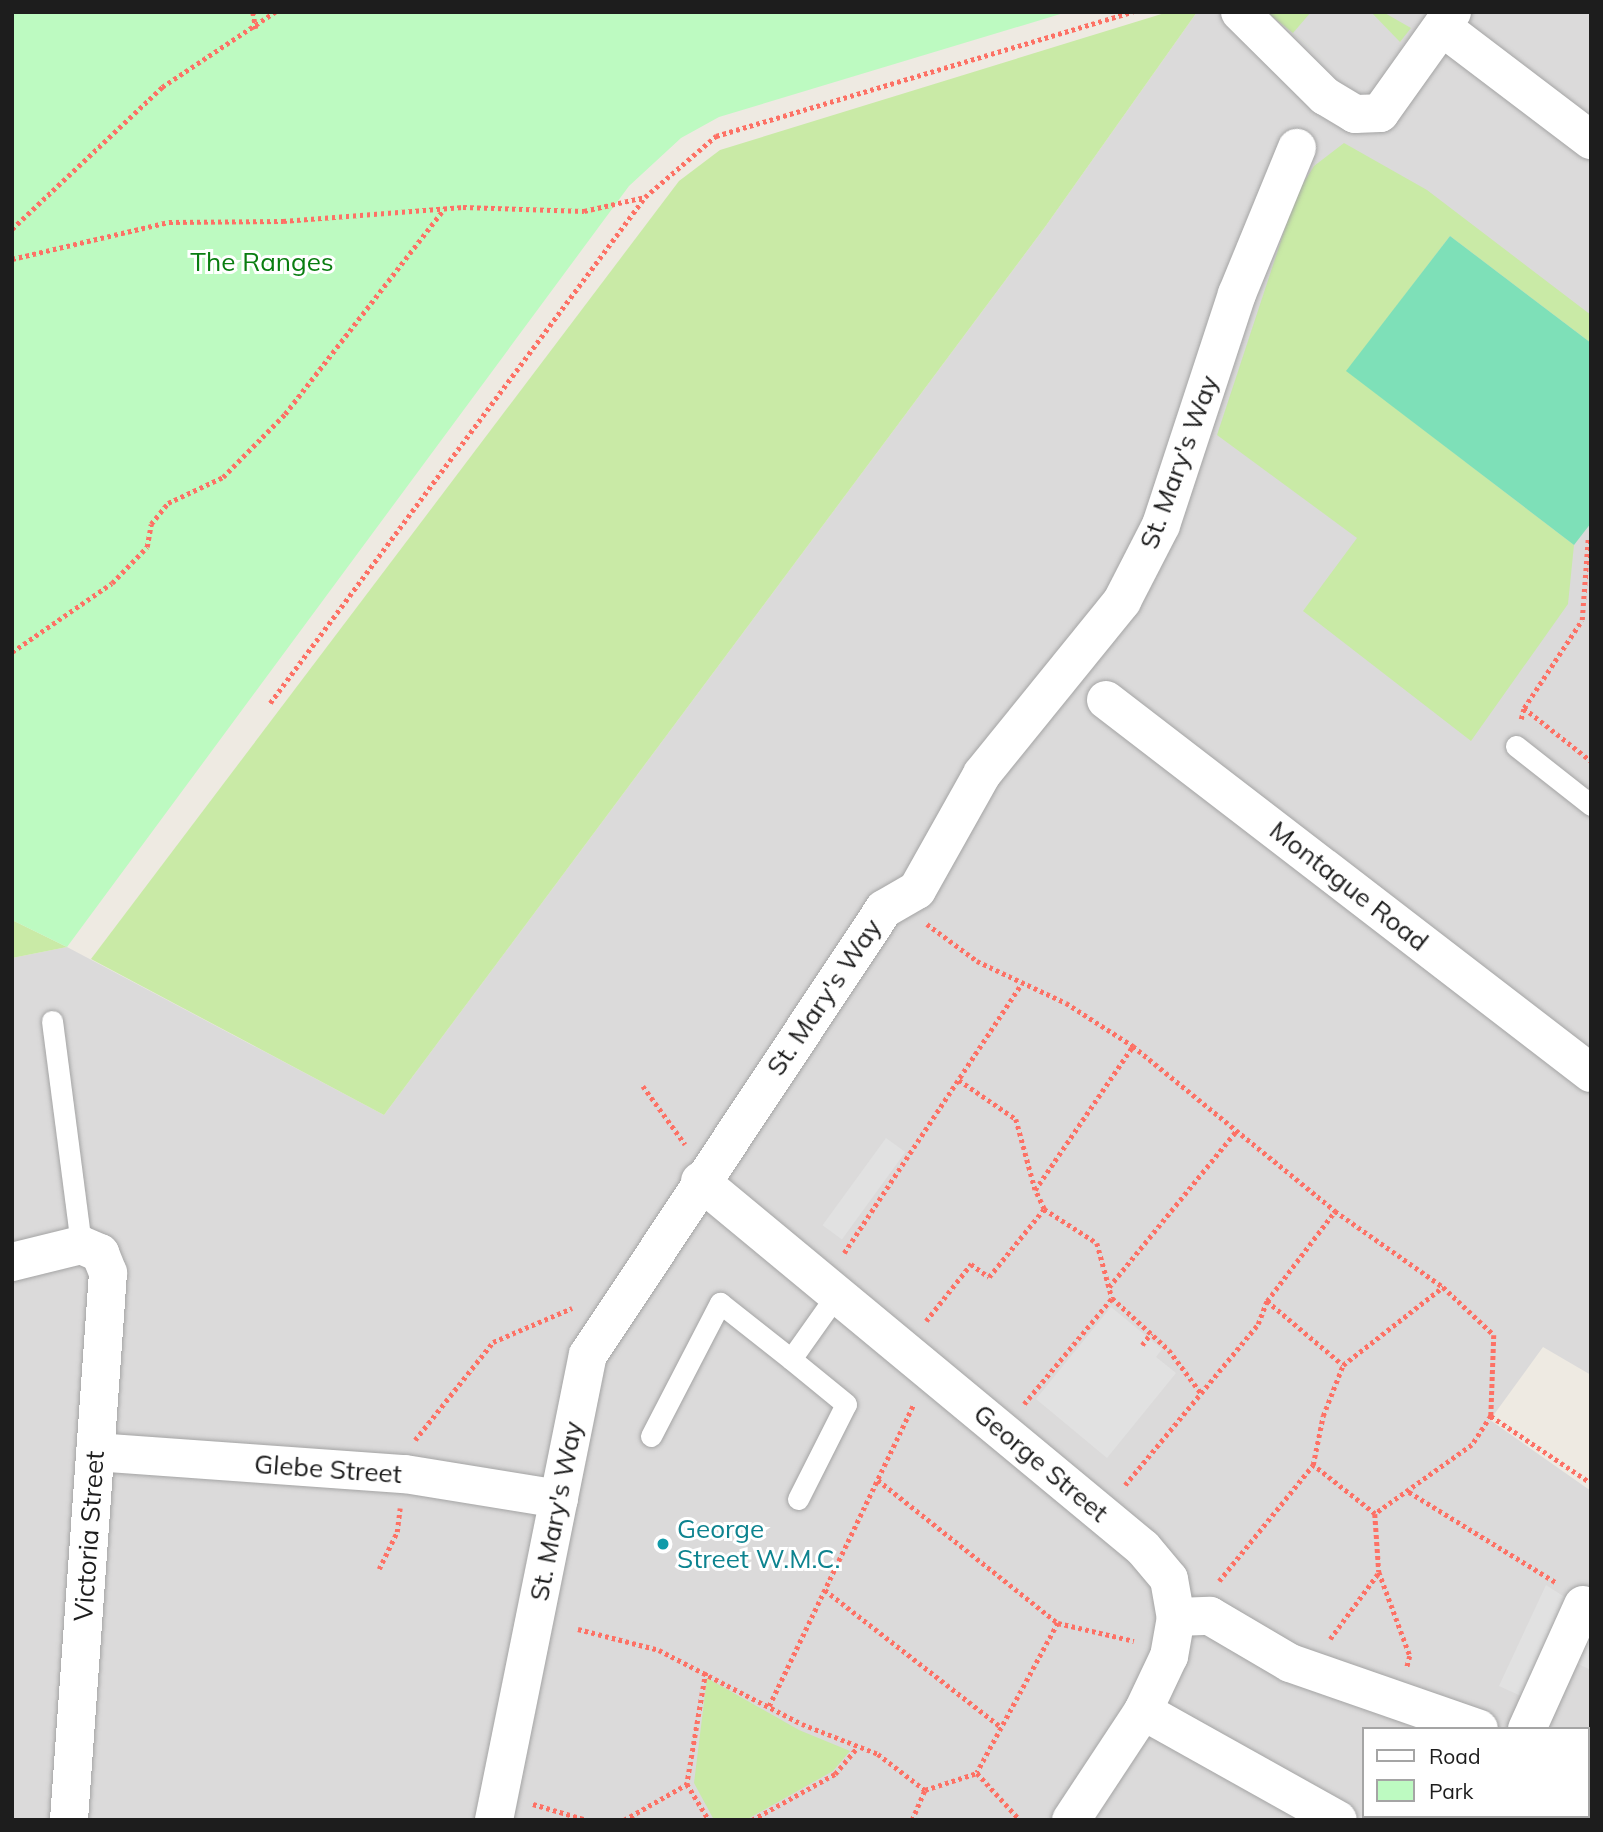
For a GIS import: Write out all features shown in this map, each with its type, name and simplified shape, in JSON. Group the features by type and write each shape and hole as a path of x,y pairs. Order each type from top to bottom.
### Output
{"street":[{"path":"1240,12 1311,123 1355,114 1380,113 1447,20 1591,140"},
{"name":"St. Mary's Way","path":"494,1820 588,1355 705,1174 888,903 916,890 982,774 1122,601 1161,525 1237,294 1311,123"},
{"name":"Montague Road","path":"1107,700 1591,1073"},
{"name":"George Street","path":"705,1174 837,1294 1143,1548 1169,1579 1176,1617 1169,1656 1143,1711 1071,1820"},
{"path":"12,1262 91,1249"},
{"name":"Victoria Street","path":"69,1820 108,1273 91,1249"},
{"name":"Glebe Street","path":"95,1452 405,1474 559,1499"},
{"path":"1528,1727 1583,1605"},
{"path":"1176,1617 1209,1616 1290,1662 1473,1727"},
{"path":"1143,1711 1338,1820"}],"lane":[{"path":"1516,747 1591,805"},
{"path":"52,1021 91,1249"},
{"path":"791,1359 837,1294"},
{"path":"651,1436 720,1303 846,1404 797,1499"}],"path":[{"path":"253,12 256,30"},
{"path":"12,229 162,87 256,30 275,12"},
{"path":"270,704 645,197 716,135 1133,12"},
{"path":"12,259 169,222 284,221 444,209 584,211 645,197"},
{"path":"12,652 112,583 148,547 151,524 168,503 223,477 285,414 444,209"},
{"path":"1524,708 1582,620 1588,539"},
{"path":"888,903 912,911 1021,985 1066,1003 1133,1046 1335,1211 1443,1287 1494,1335 1491,1416 1472,1445 1375,1514"},
{"path":"842,1255 1021,985"},
{"path":"1035,1190 1133,1046"},
{"path":"959,1080 1016,1119 1035,1190 1044,1209 1097,1243 1112,1298 1151,1333 1201,1393"},
{"path":"643,1086 705,1174"},
{"path":"1109,1287 1237,1130"},
{"path":"921,1328 971,1264 989,1277 1044,1209"},
{"path":"1124,1486 1258,1324 1267,1301 1335,1211"},
{"path":"1217,1584 1313,1465 1343,1365 1443,1287"},
{"path":"1023,1404 1112,1298"},
{"path":"379,1569 397,1532 406,1450 493,1342 553,1321 585,1300"},
{"path":"1267,1301 1343,1365"},
{"path":"1142,1345 1151,1333"},
{"path":"769,1706 930,1371"},
{"path":"1491,1416 1591,1483"},
{"path":"1313,1465 1375,1514 1379,1572 1410,1656 1404,1678"},
{"path":"878,1480 1058,1623 1134,1641"},
{"path":"1409,1492 1546,1573 1583,1605"},
{"path":"1322,1650 1379,1572"},
{"path":"825,1590 1002,1728"},
{"path":"912,1820 925,1790 977,1773 1058,1623"},
{"path":"578,1629 659,1650 769,1706 858,1747 925,1790"},
{"path":"706,1672 687,1784 709,1820"},
{"path":"752,1820 835,1774 858,1747"},
{"path":"977,1773 1020,1820"},
{"path":"624,1820 687,1784"},
{"path":"532,1804 587,1820"}],"shaded area":[{"path":"1197,12 1591,12 1591,1375 1543,1347 1490,1420 1591,1491 1591,1820 12,1820 12,958 67,947 384,1115 1045,227"},
{"path":"886,1138 905,1152 842,1239 823,1225"},
{"path":"1111,1307 1162,1349 1156,1357 1176,1373 1107,1458 1036,1399"},
{"path":"1546,1585 1591,1614 1591,1670 1544,1648 1521,1696 1499,1686"}],"green space":[{"name":"The Ranges","path":"12,12 1067,12 719,117 681,138 629,186 67,947 12,920"},
{"path":"1168,12 1197,12 1045,227 384,1115 91,959 679,181 720,150"},
{"path":"1267,12 1311,12 1293,33 1336,68"},
{"path":"1371,12 1383,12 1411,28 1400,42"},
{"path":"1344,143 1427,190 1591,315 1591,343 1450,236 1347,371 1574,545 1568,604 1471,741 1303,611 1357,538 1217,435 1296,195 1314,166"},
{"path":"1450,236 1591,343 1591,523 1574,545 1346,371"},
{"path":"12,920 67,947 12,958"},
{"path":"707,1678 799,1730 850,1751 833,1771 746,1820 714,1820 694,1783"}],"place":[{"name":"George Street W.M.C.","path":"663,1544"}]}
